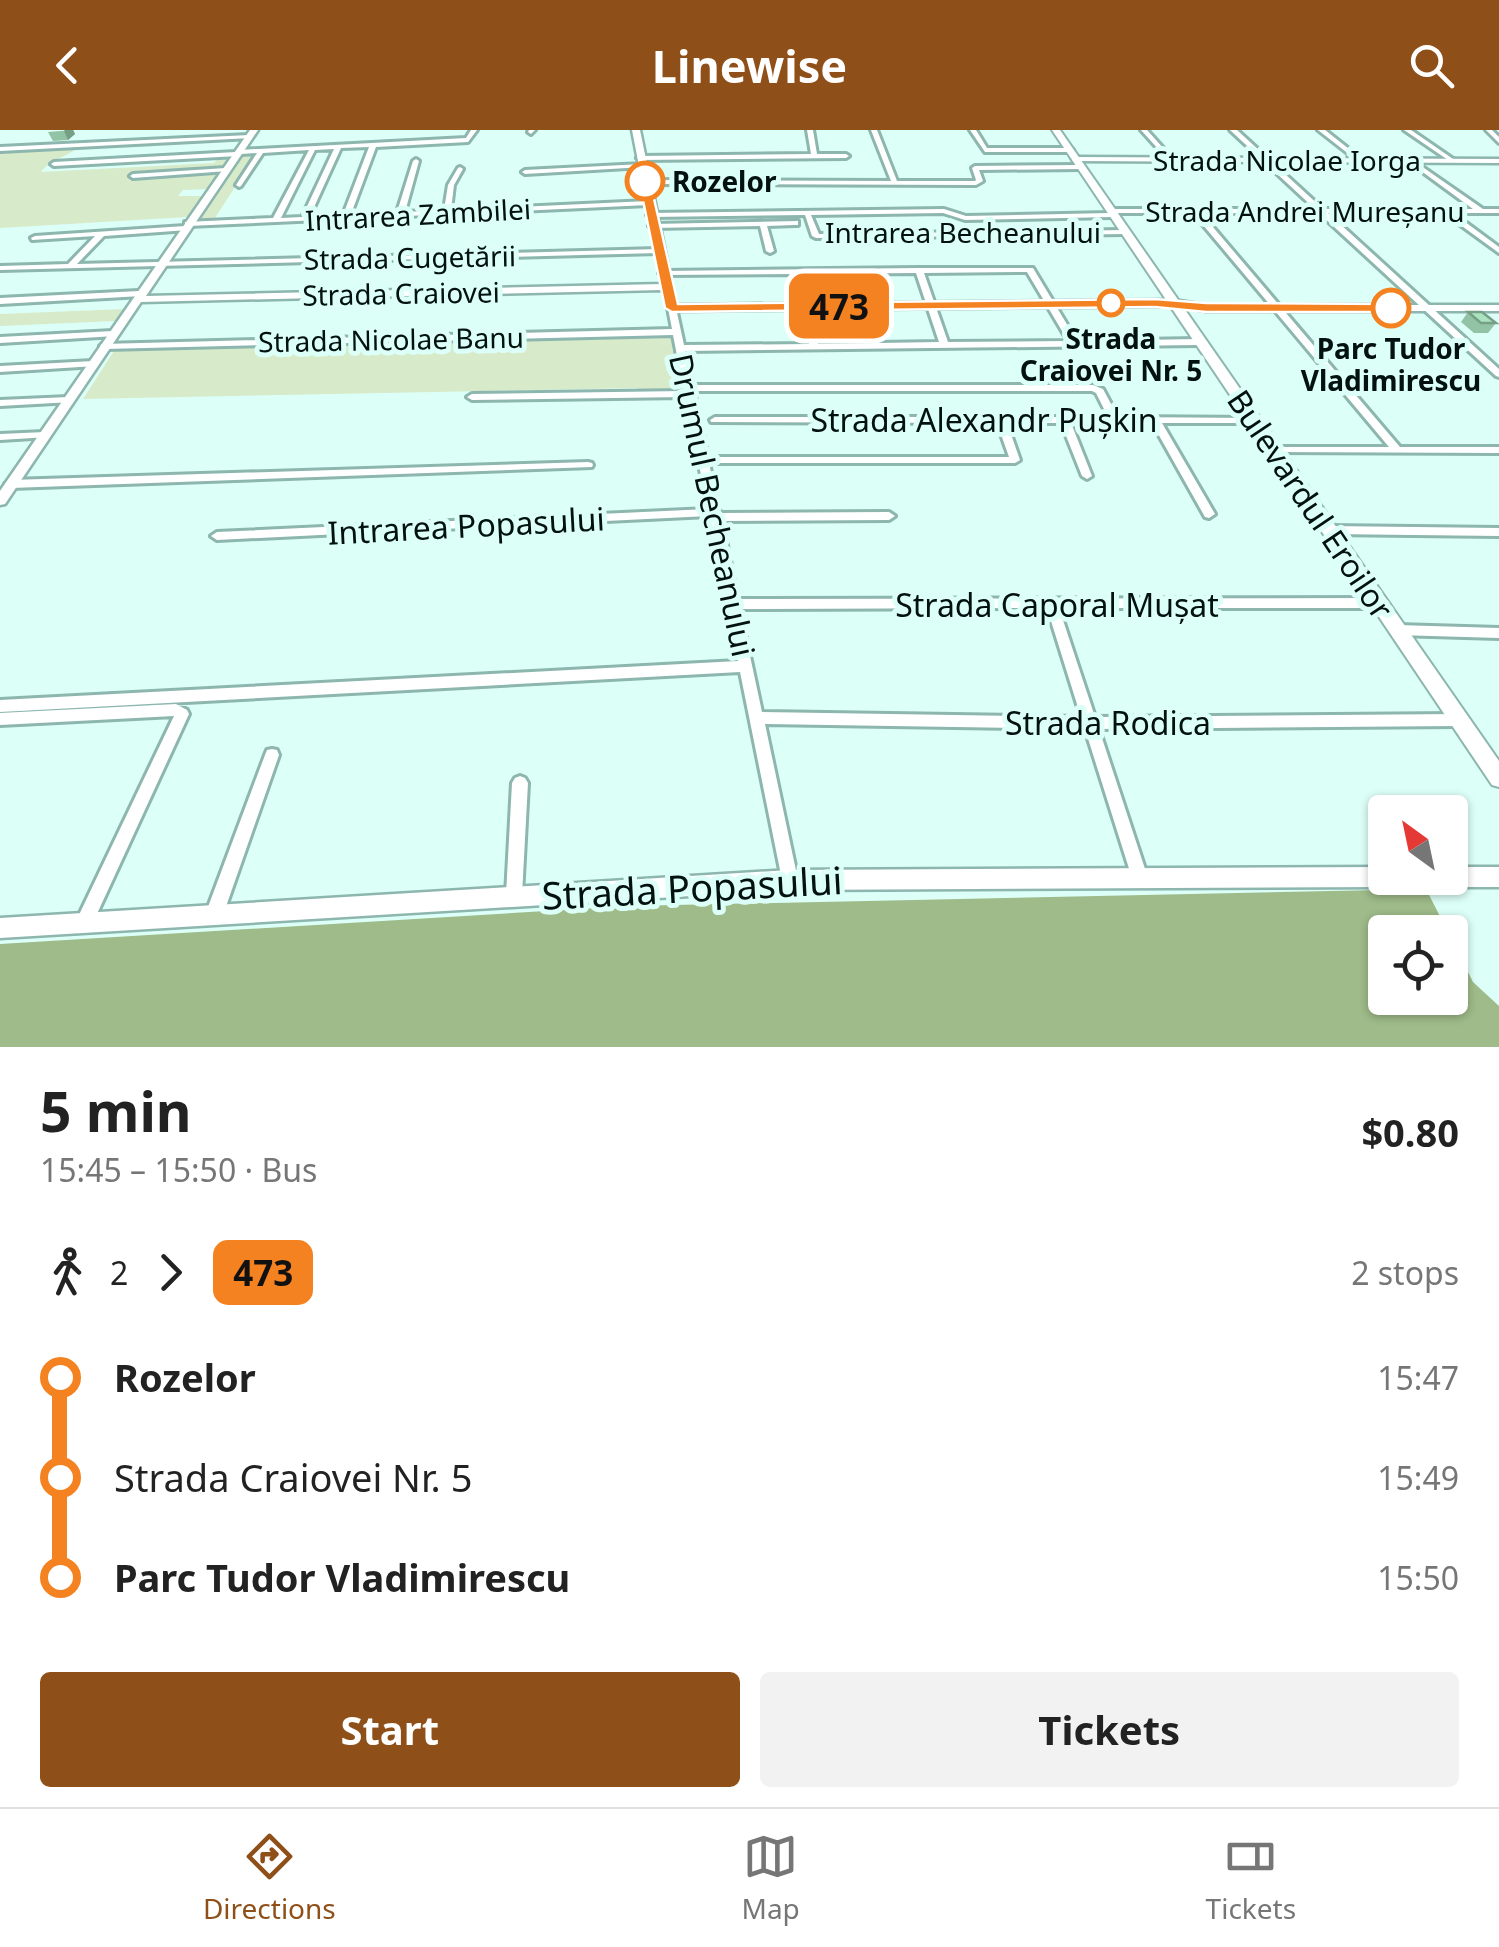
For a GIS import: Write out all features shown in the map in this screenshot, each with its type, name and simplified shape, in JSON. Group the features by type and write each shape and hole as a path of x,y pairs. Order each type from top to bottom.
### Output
{"main road":[{"name":"Bulevardul Eroilor","path":"1056,130 1499,778"}],"street":[{"path":"395,142 400,130"},
{"path":"54,164 468,140 474,130"},
{"name":"Drumul Becheanului","path":"636,130 790,880"},
{"path":"810,130 814,156"},
{"path":"874,130 894,184"},
{"path":"973,130 985,150 1076,159"},
{"path":"1144,130 1170,160"},
{"path":"1233,130 1499,374"},
{"path":"1321,130 1361,161"},
{"path":"1407,130 1453,160"},
{"path":"1489,130 1499,141"},
{"path":"0,149 252,133"},
{"path":"0,501 226,170 232,152 252,133"},
{"path":"346,217 371,145"},
{"path":"305,219 338,147"},
{"path":"276,220 313,148"},
{"path":"239,185 261,151"},
{"path":"525,172 641,162 846,156"},
{"path":"645,182 979,182 975,168 1076,159"},
{"name":"Strada Nicolae Iorga","path":"1076,159 1499,161"},
{"path":"400,215 416,161"},
{"path":"1411,161 1481,212"},
{"path":"449,213 451,184 460,169"},
{"path":"133,176 226,170"},
{"path":"449,213 456,190"},
{"name":"Intrarea Zambilei","path":"35,238 276,220 648,203"},
{"path":"1196,210 1397,450"},
{"name":"Strada Andrei Mureșanu","path":"808,219 811,212 949,212 965,218 1196,210 1499,212"},
{"path":"1447,212 1499,251"},
{"name":"Intrarea Becheanului","path":"652,221 808,219"},
{"name":"Intrarea Becheanului","path":"652,221 763,224 808,219"},
{"name":"Intrarea Becheanului","path":"808,219 816,236 1125,232"},
{"path":"763,224 770,251"},
{"path":"70,266 100,236"},
{"name":"Strada Cugetării","path":"0,268 658,252"},
{"path":"919,270 944,345"},
{"path":"664,273 1030,270 1074,343"},
{"path":"802,272 814,346"},
{"name":"Strada Craiovei","path":"138,297 666,287"},
{"path":"0,301 138,297"},
{"path":"672,308 1173,303 1206,308 1499,308"},
{"path":"1184,319 1206,308"},
{"name":"Strada Nicolae Banu","path":"105,346 677,332"},
{"path":"0,340 113,334"},
{"path":"680,348 1199,342"},
{"path":"0,369 93,364"},
{"path":"472,397 1094,388 1100,391 1114,419"},
{"path":"0,404 70,400"},
{"path":"703,460 1014,460 1001,418"},
{"path":"1064,419 1088,476"},
{"path":"1155,419 1209,514"},
{"name":"Strada Alexandr Pușkin","path":"715,420 1252,420"},
{"path":"0,438 45,435"},
{"path":"1273,450 1499,450"},
{"path":"12,484 588,464"},
{"name":"Intrarea Popasului","path":"217,536 715,515 888,516"},
{"path":"1328,530 1499,532"},
{"name":"Strada Caporal Mușat","path":"735,604 1379,604"},
{"path":"1052,605 1140,878"},
{"path":"1397,630 1499,633"},
{"path":"0,706 746,666"},
{"path":"0,719 176,710 182,714 84,924"},
{"name":"Strada Rodica","path":"757,718 1092,724 1458,720"},
{"path":"214,915 272,756"},
{"path":"514,895 520,784"},
{"name":"Strada Popasului","path":"0,928 790,880 1368,877"},
{"path":"1468,877 1499,877"}],"green space":[{"path":"79,146 41,172 214,163 220,156 232,155 208,189 183,190 178,196 203,196 188,217 0,228 0,150"},
{"path":"257,153 213,221 192,222 241,154"},
{"path":"125,309 116,321 0,326 0,314"},
{"path":"673,336 687,394 639,394 637,388 83,399 114,351"},
{"path":"1368,890 1368,895 1429,895 1439,915 1368,915 1368,1015 1468,1015 1468,972 1473,982 1499,1006 1499,1047 0,1047 0,944 629,906"}],"building":[{"path":"1468,312 1482,312 1496,323 1481,323"}],"bus line":[{"name":"473","path":"645,181 672,308 1155,303 1206,308 1391,308"}],"place":[{"name":"Rozelor","path":"645,181"},
{"name":"Strada Craiovei Nr. 5","path":"1111,303"},
{"name":"Parc Tudor Vladimirescu","path":"1391,308"}]}
